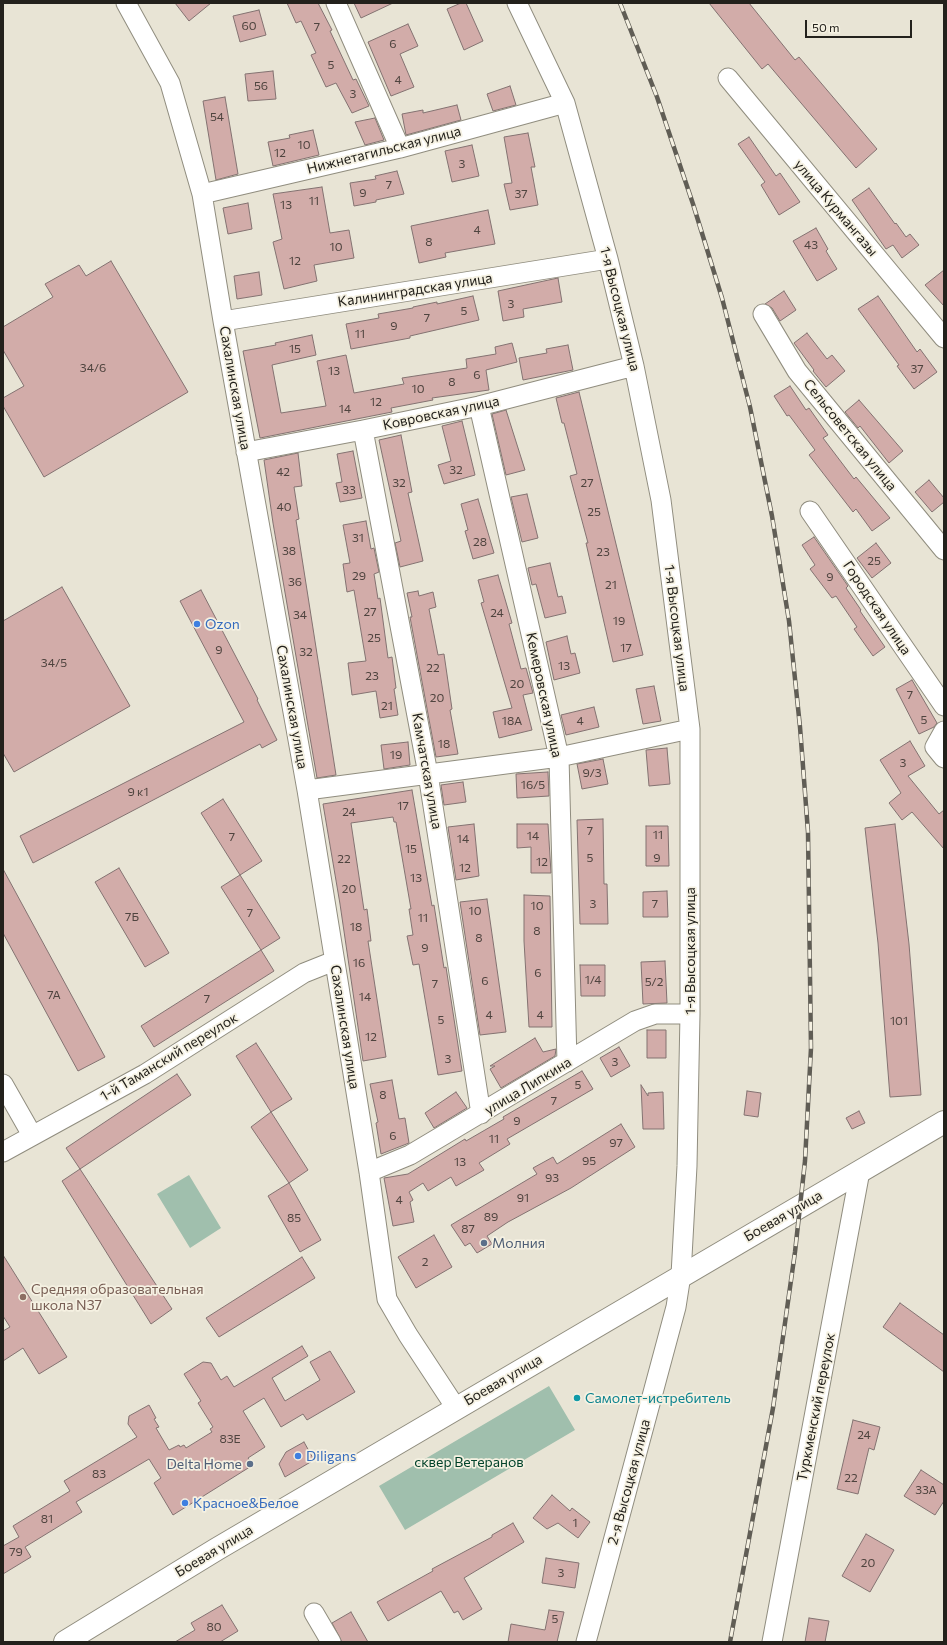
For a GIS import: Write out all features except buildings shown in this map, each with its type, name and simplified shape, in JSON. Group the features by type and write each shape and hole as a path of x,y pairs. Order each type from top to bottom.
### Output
{"main road":[{"name":"Боевая улица","path":"65,1642 217,1549 681,1275 944,1122"}],"street":[{"name":"Сахалинская улица","path":"126,3 170,83 202,194 246,452 307,790 369,1172 387,1299 408,1335 456,1408"},
{"path":"336,3 400,148"},
{"name":"1-я Высоцкая улица","path":"517,3 565,103 608,259 634,366 661,500 690,729 690,1014 687,1166 681,1275"},
{"name":"улица Курмангазы","path":"728,78 944,338"},
{"name":"Нижнетагильская улица","path":"202,194 400,148 565,103"},
{"name":"Калининградская улица","path":"223,321 608,259"},
{"name":"Сельсоветская улица","path":"764,314 797,371 944,550"},
{"name":"Ковровская улица","path":"246,452 479,406 634,366"},
{"name":"Кемеровская улица","path":"479,406 559,758 567,1062"},
{"name":"Камчатская улица","path":"363,430 428,774 481,1114"},
{"name":"Городская улица","path":"810,511 944,706"},
{"path":"307,790 559,758 690,729"},
{"path":"944,731 935,747 944,758"},
{"name":"1-й Таманский переулок","path":"3,1152 145,1074 304,973 334,961"},
{"name":"улица Липкина","path":"369,1172 410,1155 635,1021 655,1014 690,1014"},
{"path":"3,1084 32,1135"},
{"name":"Туркменский переулок","path":"772,1642 860,1171"},
{"name":"2-я Высоцкая улица","path":"586,1642 676,1307 681,1275"},
{"path":"314,1614 331,1642"}],"green space":[{"path":"189,1175 221,1228 190,1248 157,1194"},
{"name":"сквер Ветеранов","path":"549,1386 575,1430 405,1530 379,1486"}],"railway":[{"path":"620,3 657,97 693,204 722,298 750,407 772,516 789,621 800,727 808,832 811,1048 805,1161 795,1252 773,1408 730,1642"}],"place":[{"name":"Ozon","path":"197,624"},
{"name":"Молния","path":"484,1243"},
{"name":"Средняя образовательная школа N37","path":"23,1297"},
{"name":"Самолет-истребитель","path":"577,1398"},
{"name":"Diligans","path":"298,1456"},
{"name":"Delta Home","path":"250,1464"},
{"name":"Красное&Белое","path":"185,1503"}]}
